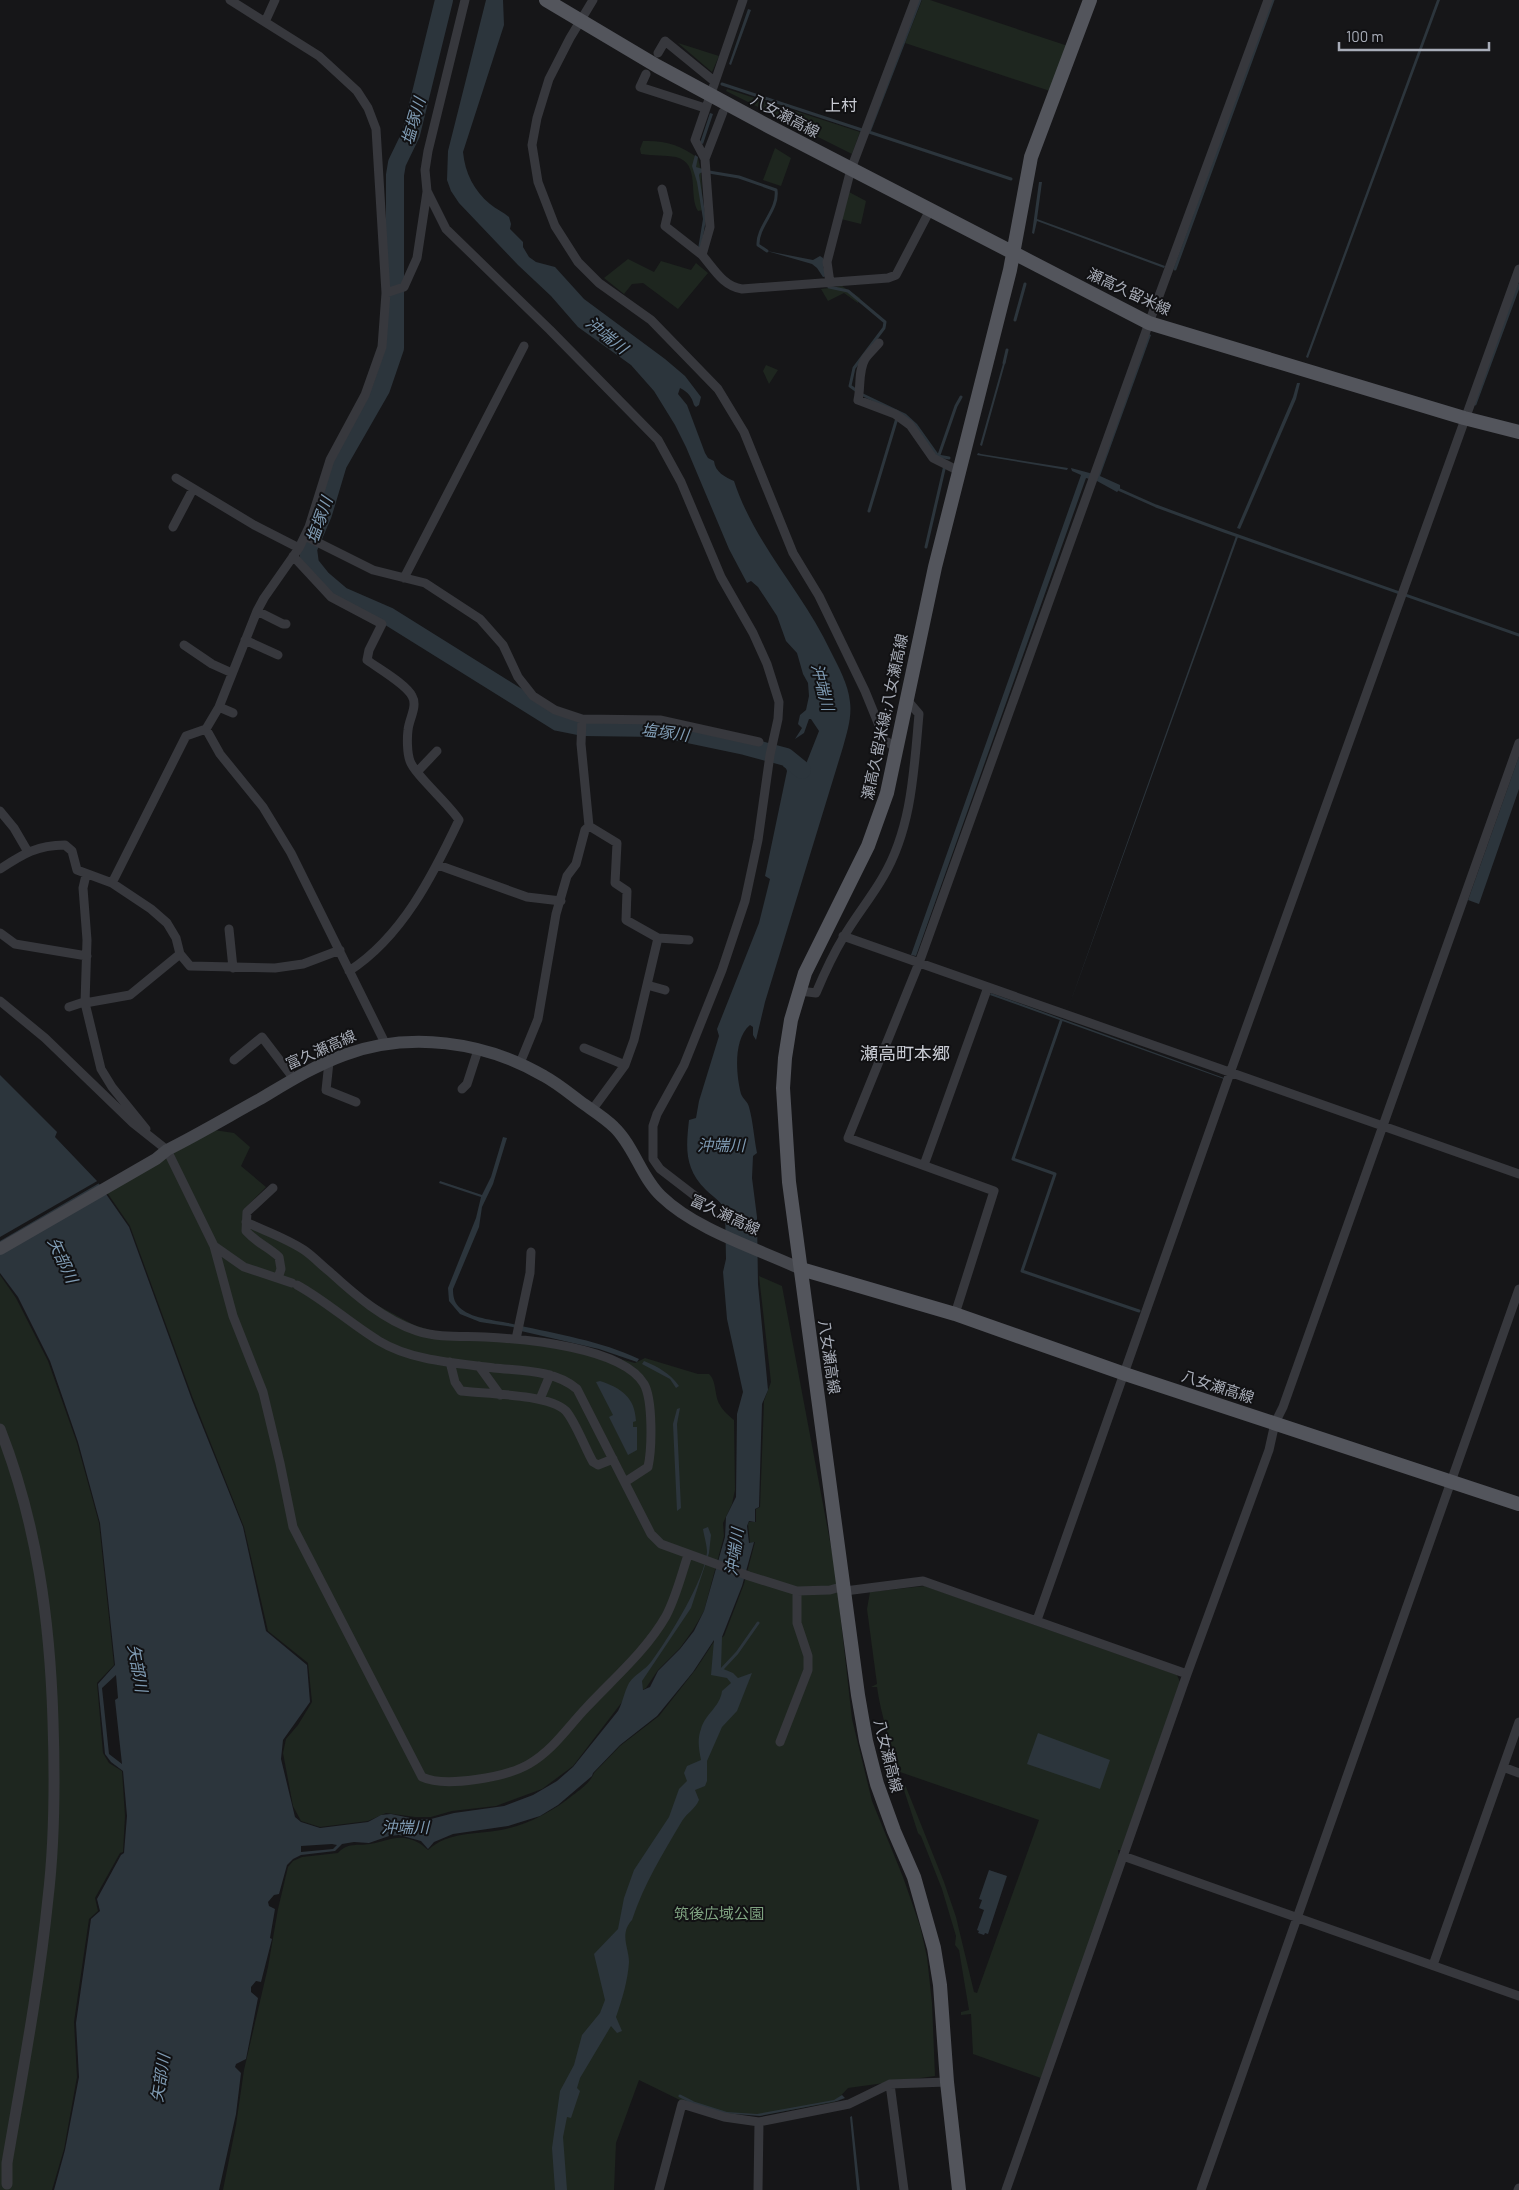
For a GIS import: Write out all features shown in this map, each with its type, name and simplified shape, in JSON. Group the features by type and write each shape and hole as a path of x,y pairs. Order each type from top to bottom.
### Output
{"main road":[{"name":"八女瀬高線","path":"546,0 709,94 1014,253"},
{"path":"1014,253 1031,157 1090,0"},
{"name":"瀬高久留米線","path":"1014,253 1149,323 1464,418 1519,432"},
{"name":"瀬高久留米線;八女瀬高線","path":"801,1269 789,1182 783,1088 791,1020 805,973 868,846 887,793 898,749 935,567 1014,253"},
{"name":"富久瀬高線","path":"0,1249 156,1159 167,1150 294,1079 329,1062 365,1048 385,1043 433,1042 460,1045 520,1063 556,1083 614,1126 659,1194 681,1214 801,1269"},
{"name":"八女瀬高線","path":"958,2190 947,2082 940,1985 934,1948 928,1919 914,1877 894,1831 877,1784 868,1750 858,1695 801,1269 954,1314 1125,1374 1519,1504"}],"street":[{"path":"112,883 186,736 206,729 219,707 257,611 305,536 330,460 365,395 382,347 386,293 376,128 368,108 358,91 319,56 230,0"},
{"path":"265,22 275,0"},
{"path":"386,293 404,287 418,258 427,192 425,170 428,151 465,0"},
{"path":"593,0 570,38 549,79 537,118 532,145 538,182 555,226 578,262 599,283 651,320 718,389 744,432 793,553 819,596 864,690 885,740 898,749"},
{"path":"702,255 710,227 705,159 695,140 709,94 743,0"},
{"path":"830,283 827,262 851,169 915,0"},
{"path":"954,1314 994,1191 848,1138 919,962 1149,323 1268,0"},
{"path":"658,53 665,41 714,81"},
{"path":"646,74 640,87 705,108"},
{"path":"705,159 723,112"},
{"path":"662,189 668,214 665,226 702,255 722,280 733,288 742,289 888,278 896,275 930,210"},
{"path":"427,192 446,229 550,330 658,440 681,482 721,577 760,648 779,702 778,719 770,755 758,840 745,901 722,970 684,1065 657,1114 653,1126 652,1144 646,1174"},
{"path":"1037,1620 1230,1073 1519,269"},
{"path":"879,343 864,360 858,400 895,414 910,425 933,458 959,471"},
{"path":"404,578 524,346"},
{"path":"176,478 296,552 331,597 382,624 369,650 367,660 413,696 414,705 408,730 410,761 451,807 459,820 438,865 395,930 361,963 349,971"},
{"path":"173,527 193,489"},
{"path":"305,536 372,570 425,583 480,619 503,644 518,677 533,696 555,710 582,718 660,720 759,742"},
{"path":"257,611 286,624"},
{"path":"245,640 278,655"},
{"path":"184,645 240,680"},
{"path":"800,992 816,993 828,964 844,936 884,876 901,835 911,797 919,714 907,700"},
{"path":"219,707 233,713"},
{"path":"520,1063 538,1020 556,914 567,876 576,864 585,830 589,826 581,744 582,718"},
{"path":"206,729 220,754 263,807 292,853 385,1043"},
{"path":"1006,2190 1187,1674 1269,1450 1275,1423 1283,1407 1519,743"},
{"path":"418,771 437,751"},
{"path":"0,811 14,828 28,852"},
{"path":"589,826 617,843 615,883 627,891 626,920 658,938 690,940"},
{"path":"0,869 28,852 47,845 65,845 72,851 77,870 86,875 112,883 167,922 176,938 180,954 190,966 275,968 303,964 340,950"},
{"path":"438,865 527,897 561,901"},
{"path":"86,875 83,888 87,956 84,1003 101,1069 112,1087 152,1137"},
{"path":"229,929 233,968"},
{"path":"0,933 15,944 87,956"},
{"path":"844,936 1519,1174"},
{"path":"592,1110 625,1066 634,1040 658,938"},
{"path":"69,1007 130,995 180,954"},
{"path":"647,985 665,990"},
{"path":"924,1165 988,987"},
{"path":"0,1000 45,1038 133,1123 167,1150 214,1246 233,1316 263,1392 293,1527 422,1777 438,1781 488,1779 528,1765 555,1744 652,1636 672,1601 688,1555"},
{"path":"234,1060 262,1037 294,1079"},
{"path":"584,1048 625,1066"},
{"path":"462,1089 467,1084 478,1050"},
{"path":"329,1062 326,1090 356,1102"},
{"path":"652,1144 654,1159 660,1169 700,1199"},
{"path":"272,1188 248,1212 246,1231 256,1243 272,1250 279,1257 281,1269 278,1278"},
{"path":"246,1222 304,1250 361,1300 417,1331 436,1335 516,1339 563,1346 620,1363 631,1370 644,1385 649,1403 650,1454 648,1466 625,1482"},
{"path":"214,1246 244,1267 295,1284 318,1297 333,1310 380,1342 401,1352 450,1362 550,1374 567,1380 577,1389 652,1534 662,1544 688,1555 798,1591 845,1589 923,1581 1187,1674"},
{"path":"516,1339 530,1273 531,1252"},
{"path":"1201,2190 1519,1289"},
{"path":"450,1362 455,1382 461,1392 540,1399 560,1406 568,1413 593,1462 598,1465 613,1459"},
{"path":"478,1366 500,1395"},
{"path":"540,1399 550,1374"},
{"path":"0,1430 16,1470 35,1543 42,1582 50,1655 54,1754 54,1824 48,1898 40,1962 7,2163 6,2187"},
{"path":"780,1742 808,1670 808,1656 797,1623 798,1591"},
{"path":"1433,1965 1519,1722"},
{"path":"1503,1767 1519,1773"},
{"path":"1123,1856 1519,1996"},
{"path":"659,2190 682,2104 724,2117 760,2122 849,2104 890,2084 947,2082"},
{"path":"890,2084 904,2190"},
{"path":"758,2190 760,2122"}],"green space":[{"path":"922,0 930,0 1068,46 1050,91 905,43"},
{"path":"678,43 719,56 712,72"},
{"path":"727,89 860,132 852,154 726,91"},
{"path":"643,141 658,141 672,144 698,158 701,171 703,210 698,211 695,205 693,181 689,166 684,160 676,157 641,154 640,149"},
{"path":"775,148 791,158 781,186 763,180"},
{"path":"849,192 866,201 861,224 841,219"},
{"path":"628,259 654,272 661,261 691,270 696,263 708,273 678,309 643,283 632,284 624,294 604,278"},
{"path":"842,286 860,298 858,303 844,293 828,301 821,289"},
{"path":"766,365 778,370 769,384 763,371"},
{"path":"214,1130 234,1133 250,1147 241,1166 266,1187 243,1210 250,1219 302,1245 362,1297 414,1325 437,1332 597,1353 635,1363 645,1358 698,1374 709,1374 712,1377 720,1405 734,1420 735,1490 732,1504 723,1523 724,1536 704,1611 680,1648 658,1670 646,1688 622,1702 573,1766 542,1789 496,1806 452,1811 431,1817 386,1813 368,1821 320,1827 301,1821 293,1806 283,1753 286,1739 298,1725 312,1702 308,1663 268,1631 244,1527 192,1396 130,1226 106,1191"},
{"path":"0,1275 16,1298 48,1361 77,1443 99,1523 114,1665 97,1683 103,1753 109,1763 122,1771 125,1816 123,1852 120,1853 95,1898 98,1911 89,1919 74,2022 77,2077 64,2149 52,2190 0,2190"},
{"name":"筑後広域公園","path":"759,1276 782,1286 835,1568 852,1719 872,1801 903,1877 920,1926 927,1957 932,2003 935,2076 848,2088 835,2102 763,2115 722,2113 684,2102 639,2080 616,2143 614,2190 223,2190 236,2125 244,2070 268,1967 278,1909 288,1867 293,1861 302,1857 338,1853 345,1847 353,1845 370,1844 394,1838 412,1840 428,1850 436,1844 453,1837 501,1830 539,1817 557,1807 582,1788 620,1746 659,1716 696,1669 713,1643 724,1636 744,1584 755,1542 750,1543 748,1524 749,1522 756,1522 756,1509 760,1507 764,1401 771,1382"},
{"path":"925,1586 1177,1675 1180,1682 1121,1850 1118,1850 1119,1858 1041,2078 973,2054 971,2014 961,2015 961,2012 969,2010 959,1950 955,1945 956,1936 942,1889 921,1836 918,1833 903,1787 905,1785 944,1882 956,1917 974,1992 977,1993 1039,1820 900,1772 894,1775 898,1771 877,1687 871,1687 877,1684 867,1609 870,1592"}],"water":[{"path":"486,0 503,0 504,25 463,152 471,181 484,199 509,217 510,229 523,242 523,247 529,257 536,262 555,267 584,299 685,376 701,397 699,405 696,407 691,397 685,391 680,388 678,394 687,405 708,458 714,461 716,468 721,474 734,481 754,526 820,630 840,670 849,695 849,725 765,1002 756,1040 753,1035 753,1027 750,1025 741,1039 737,1058 739,1086 741,1094 748,1104 752,1118 757,1153 753,1156 752,1178 757,1217 758,1284 768,1390 762,1404 759,1507 755,1509 755,1522 749,1521 747,1526 749,1543 754,1542 742,1586 722,1637 721,1668 733,1673 738,1678 752,1673 737,1711 722,1727 707,1761 707,1781 705,1786 695,1790 699,1800 682,1821 661,1857 626,1930 625,1936 629,1962 624,1990 616,2017 622,2031 617,2033 611,2026 580,2078 577,2088 580,2091 571,2118 567,2117 563,2137 567,2190 555,2190 552,2148 560,2091 574,2065 582,2035 600,2013 605,2000 594,1954 618,1929 624,1898 634,1870 669,1817 679,1789 687,1781 684,1773 687,1766 701,1760 699,1741 703,1724 721,1697 722,1691 731,1683 727,1678 711,1675 714,1640 693,1672 657,1716 620,1745 592,1776 558,1805 540,1816 508,1826 453,1834 434,1842 428,1849 421,1841 399,1835 389,1836 369,1843 354,1842 342,1844 335,1851 301,1855 287,1865 279,1894 274,1895 268,1902 269,1906 275,1909 270,1938 272,1939 261,1982 256,1981 251,1987 251,1992 258,1998 246,2059 236,2064 235,2067 241,2073 236,2114 219,2190 54,2190 65,2150 79,2077 76,2023 91,1919 100,1911 97,1899 121,1855 124,1853 127,1816 123,1771 111,1762 105,1754 98,1684 115,1665 100,1523 78,1442 50,1361 18,1297 0,1273 0,1075 57,1132 55,1137 97,1181 129,1227 192,1400 243,1527 266,1631 307,1665 310,1702 283,1740 281,1759 295,1817 301,1822 320,1828 368,1822 381,1815 391,1814 415,1819 431,1819 454,1813 504,1806 533,1795 557,1781 573,1767 618,1711 629,1683 651,1662 676,1624 693,1593 705,1564 707,1549 703,1529 708,1527 711,1535 709,1553 691,1608 642,1681 643,1690 650,1687 658,1671 680,1649 694,1631 704,1611 725,1537 726,1517 736,1497 737,1414 743,1392 727,1319 723,1272 726,1259 725,1210 699,1182 690,1166 687,1149 689,1120 696,1118 699,1101 719,1036 717,1029 759,923 770,879 765,876 787,771 783,760 785,751 799,762 806,764 819,731 811,719 809,719 804,733 795,739 802,728 798,724 800,715 806,710 809,696 808,683 803,674 797,653 786,641 777,616 758,587 751,581 747,583 729,549 686,447 654,391 631,365 578,327 551,296 518,265 459,203 451,191 447,180 448,151","holes":["116,1675 118,1698 115,1700 122,1764 109,1754 102,1688","337,1845 333,1849 301,1852 301,1846"]},
{"path":"1437,0 1440,0 1308,358 1306,357"},
{"path":"748,9 751,10 731,65 729,64"},
{"path":"710,113 713,114 703,144 700,143"},
{"path":"695,155 698,157 696,167 709,171 699,175 706,219 701,249 698,249 703,219 697,182 692,166"},
{"path":"1039,182 1042,182 1037,219 1165,266 1164,268 1037,221 1034,234 1032,233"},
{"path":"767,251 813,260 820,256 823,258 823,267 828,276 823,277 812,264"},
{"path":"1149,334 1151,335 1100,476 1120,485 1120,489 1117,492 1097,481 1086,478 916,956 911,955 1081,475 1072,471 1071,468 1097,475"},
{"path":"1004,360 1006,360 982,446 980,445"},
{"path":"1297,383 1300,383 1296,399 1240,529 1237,528 1293,397"},
{"path":"978,453 1068,468 1067,470 977,455"},
{"path":"1236,536 1238,537 1068,1009"},
{"path":"1519,756 1519,789 1479,904 1468,900"},
{"path":"991,993 1224,1078 1224,1079 990,995"},
{"path":"503,1137 507,1138 493,1184 482,1207 479,1227 453,1289 456,1303 471,1315 610,1347 639,1359 637,1362 599,1349 521,1331 513,1327 480,1322 460,1314 449,1301 448,1288 476,1218 481,1197 439,1183 440,1181 482,1195 491,1177"},
{"path":"644,1361 672,1377 679,1386 676,1388 670,1379 642,1364"},
{"path":"600,1381 620,1390 626,1395 633,1406 636,1421 633,1422 633,1427 637,1427 637,1450 628,1455 609,1417 613,1415 596,1382"},
{"path":"680,1408 677,1424 681,1508 677,1511 673,1424 677,1409"},
{"path":"1038,1733 1110,1760 1100,1789 1027,1764"},
{"path":"989,1870 1007,1876 988,1934 985,1933 984,1935 978,1933 979,1931 977,1930 984,1910 979,1908 982,1900 979,1899"},
{"path":"842,2095 845,2098 837,2101 760,2116 722,2113 688,2102 689,2100 727,2112 757,2114 834,2100"},
{"path":"852,2116 860,2190 857,2190 850,2117"}],"pier":[{"path":"99,1180 101,1182 0,1241 0,1237"}],"waterway":[{"name":"塩塚川","path":"444,0 411,134 397,163 395,175 395,348 381,389 338,464 323,514 308,549 310,564 322,579 342,596 388,616 558,722 583,727 659,728 745,746 786,757 802,770"},
{"path":"920,0 869,132 1011,179"},
{"path":"1175,269 1273,0"},
{"path":"722,84 862,130"},
{"path":"709,172 739,177 776,190 774,204 759,238 758,245 767,251"},
{"path":"1015,320 1025,284"},
{"path":"1475,404 1519,285"},
{"path":"829,287 848,291 885,322 884,328 854,368 850,386 857,391"},
{"path":"1004,363 1007,350"},
{"path":"863,395 905,415 916,425 938,456 949,458"},
{"path":"939,455 961,397"},
{"path":"869,511 897,418"},
{"path":"926,547 945,465"},
{"path":"1120,490 1156,506 1224,531 1519,635"},
{"path":"1061,1021 1013,1159 1055,1174 1022,1271 1139,1311"},
{"path":"722,1669 737,1653 758,1623"},
{"path":"680,2096 692,2102"}],"district":[{"name":"上村","path":"841,105"},
{"name":"瀬高町本郷","path":"905,1054"}],"water label":[{"name":"沖端川","path":"607,335"},
{"name":"沖端川","path":"823,687"},
{"name":"沖端川","path":"721,1145"},
{"name":"矢部川","path":"63,1260"},
{"name":"沖端川","path":"734,1552"},
{"name":"矢部川","path":"138,1668"},
{"name":"沖端川","path":"405,1827"},
{"name":"矢部川","path":"160,2078"}]}
